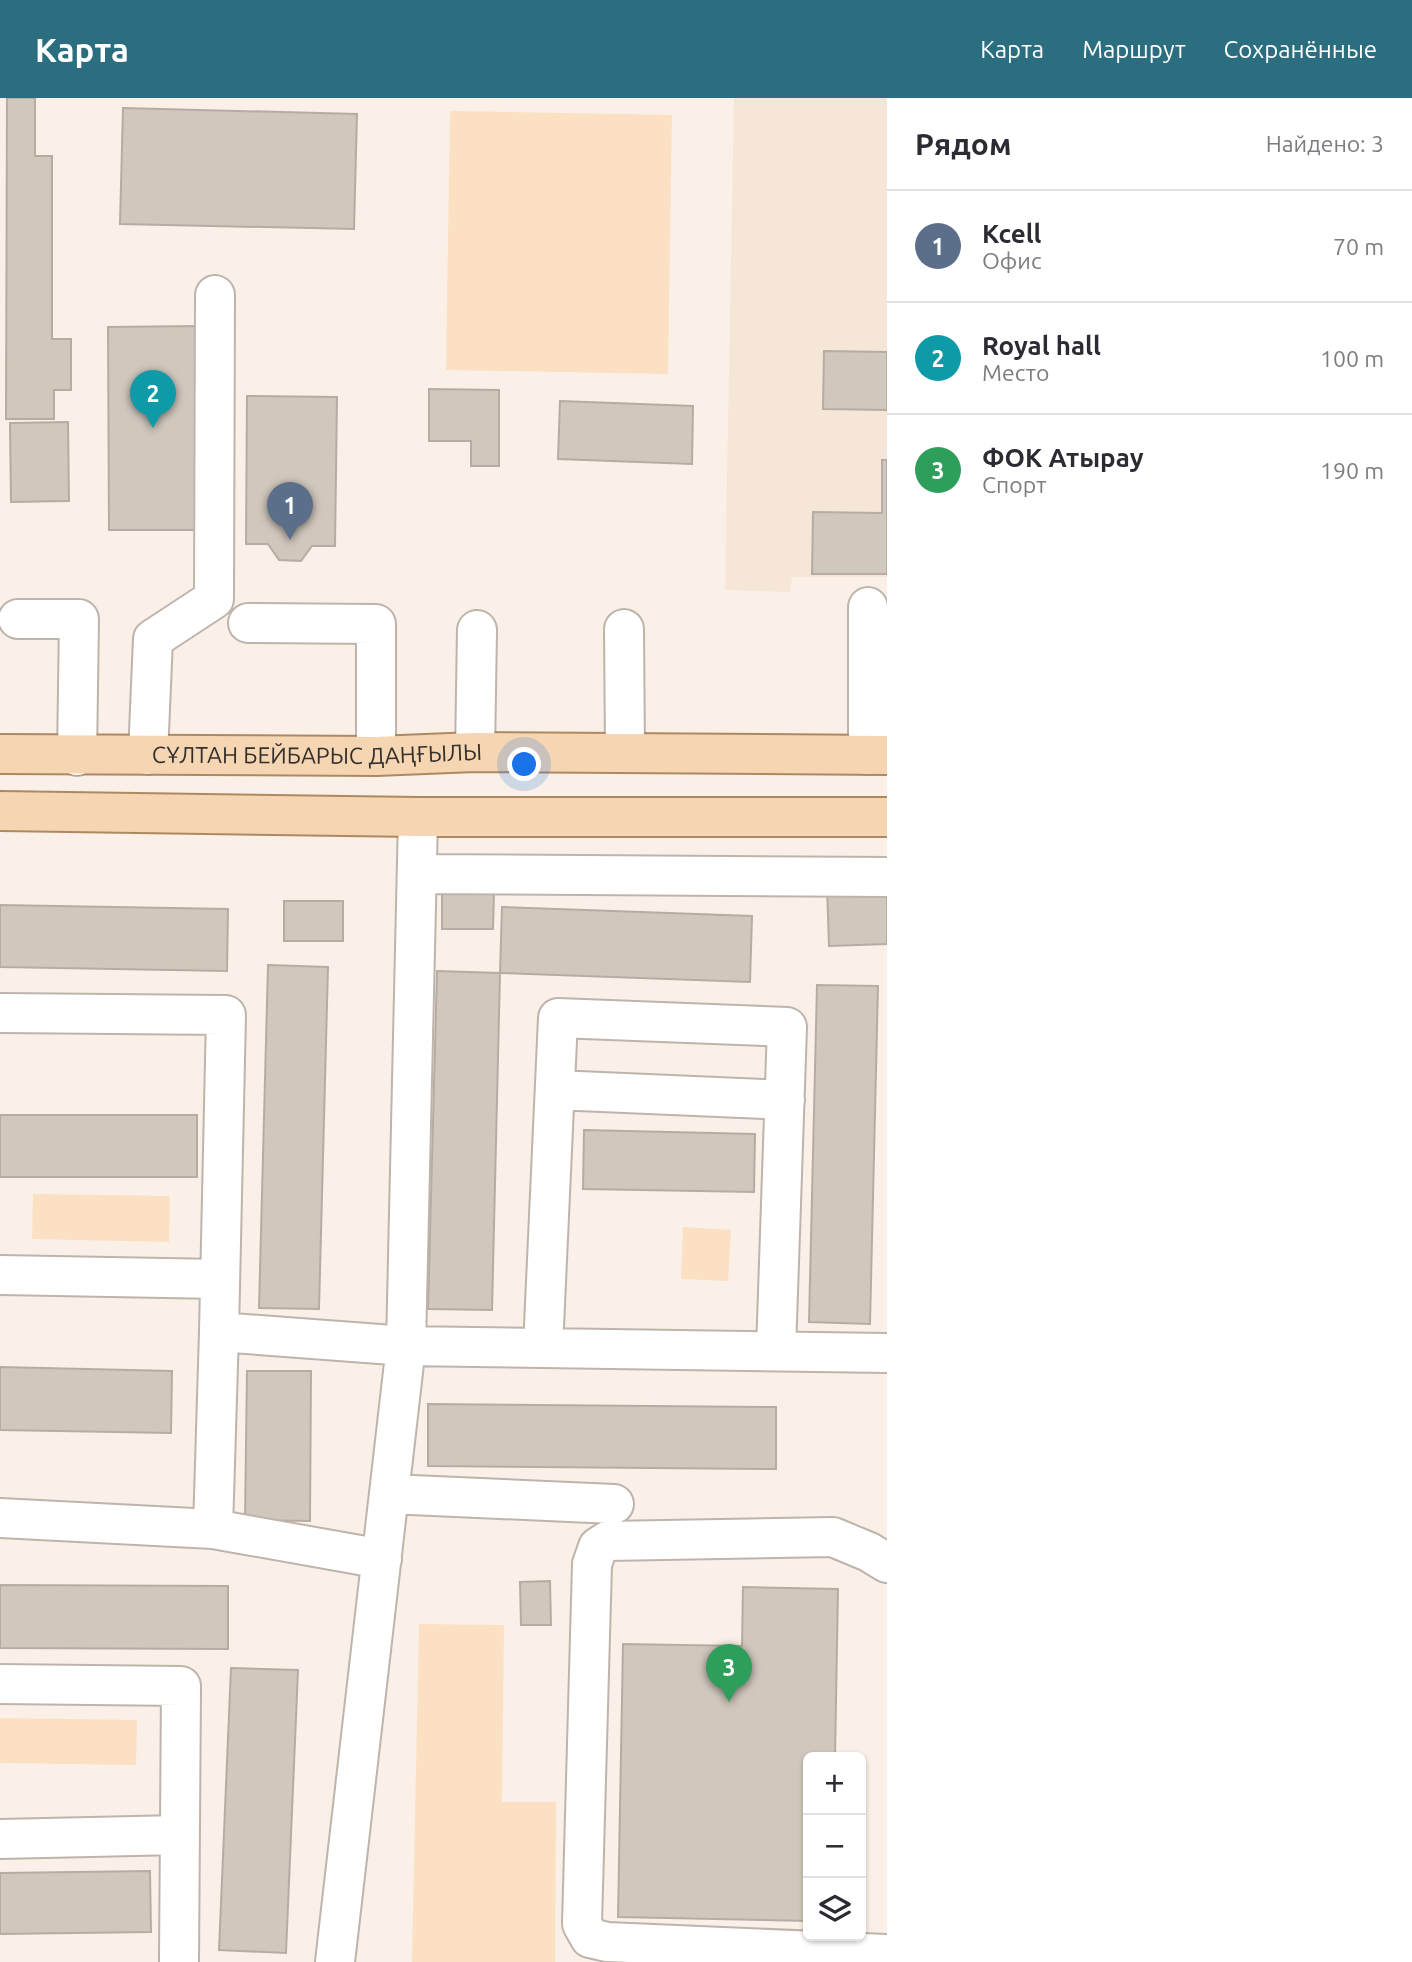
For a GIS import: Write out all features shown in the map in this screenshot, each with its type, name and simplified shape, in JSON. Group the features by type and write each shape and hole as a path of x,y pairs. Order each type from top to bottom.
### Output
{"main road":[{"name":"СҰЛТАН БЕЙБАРЫС ДАҢҒЫЛЫ","path":"0,754 376,756 475,752 878,755"},
{"path":"0,811 418,817 887,817"}],"lane":[{"path":"148,755 153,639 214,600 215,295"},
{"path":"868,607 878,755"},
{"path":"18,619 79,619 78,756"},
{"path":"248,623 376,624 376,756"},
{"path":"624,629 625,753"},
{"path":"475,752 477,630"},
{"path":"335,1962 407,1346 418,817"},
{"path":"417,874 887,877"},
{"path":"0,1013 226,1016 214,1529"},
{"path":"543,1348 558,1018 787,1027 776,1351"},
{"path":"555,1090 785,1100"},
{"path":"0,1275 220,1279"},
{"path":"219,1332 407,1346 887,1353"},
{"path":"389,1494 614,1504"},
{"path":"0,1518 214,1529 382,1559"},
{"path":"887,1563 869,1552 833,1537 607,1541 598,1547 592,1563 582,1924 590,1938 607,1942 887,1954"},
{"path":"0,1684 181,1686 179,1962"},
{"path":"0,1839 180,1835"}],"shaded area":[{"path":"734,98 887,98 887,577 792,577 790,592 725,590"},
{"path":"450,111 672,115 668,374 446,370"},
{"path":"33,1194 170,1196 169,1242 32,1239"},
{"path":"683,1227 731,1230 728,1281 681,1279"},
{"path":"419,1624 504,1625 502,1802 556,1802 555,1962 412,1962"},
{"path":"0,1718 137,1720 136,1765 0,1763"}],"building":[{"path":"7,98 35,98 35,156 52,156 52,339 71,339 71,390 54,390 54,419 6,419"},
{"path":"123,108 357,114 354,229 120,224"},
{"path":"197,326 197,530 109,530 108,327"},
{"path":"824,351 887,352 887,410 823,409"},
{"path":"429,389 499,390 499,466 471,466 471,441 429,441"},
{"path":"247,396 337,397 335,546 312,546 301,561 279,560 268,544 246,544"},
{"path":"560,401 693,406 692,464 558,459"},
{"path":"68,422 69,501 11,502 10,423"},
{"path":"882,460 887,460 887,574 812,574 813,512 882,513"},
{"path":"887,884 887,944 829,946 827,886"},
{"path":"442,892 494,892 493,929 442,929"},
{"path":"284,901 343,901 343,941 284,941"},
{"path":"0,905 228,909 227,971 0,967"},
{"path":"502,907 752,916 750,982 500,973"},
{"path":"268,965 328,967 319,1309 259,1308"},
{"path":"437,971 500,973 492,1310 428,1309"},
{"path":"817,985 878,986 870,1324 809,1322"},
{"path":"0,1115 197,1115 197,1177 0,1177"},
{"path":"584,1130 755,1134 754,1192 583,1189"},
{"path":"0,1367 172,1371 171,1433 0,1430"},
{"path":"247,1371 311,1371 310,1521 245,1520"},
{"path":"428,1404 776,1407 776,1469 428,1466"},
{"path":"550,1581 551,1625 521,1625 520,1582"},
{"path":"0,1585 228,1586 228,1649 0,1648"},
{"path":"743,1587 838,1589 835,1752 803,1752 803,1921 618,1917 623,1644 742,1646"},
{"path":"231,1668 298,1670 286,1953 219,1950"},
{"path":"150,1871 151,1932 0,1934 0,1873"}],"place":[{"name":"Royal hall","path":"153,428"},
{"name":"Kcell","path":"290,540"},
{"name":"ФОК Атырау","path":"729,1702"}]}
